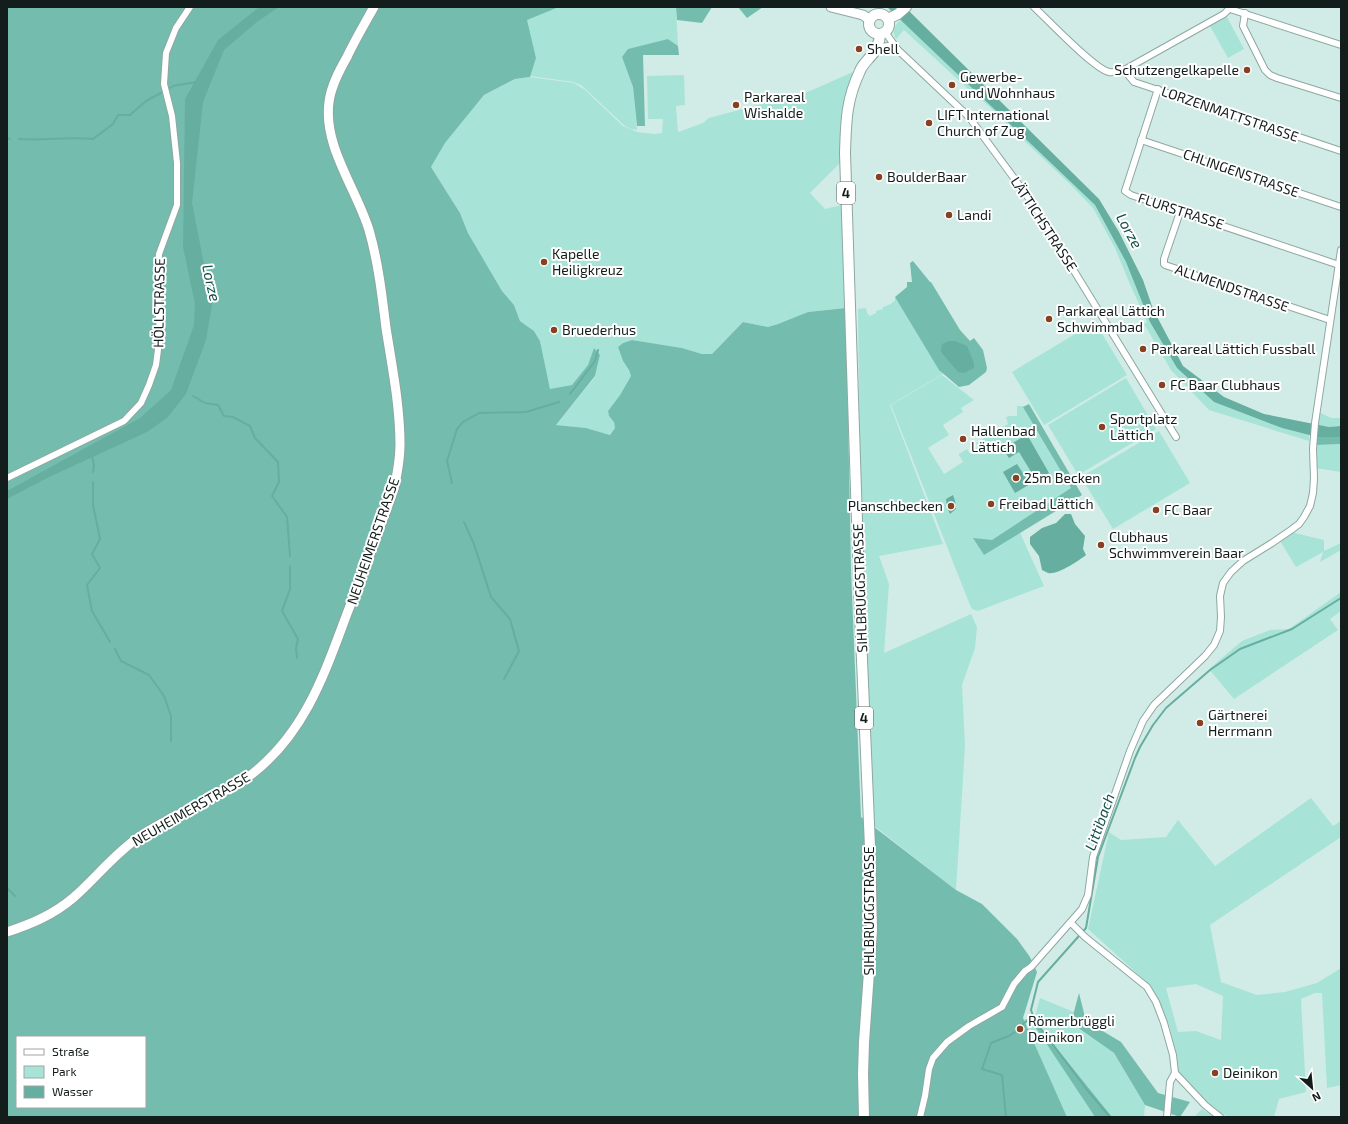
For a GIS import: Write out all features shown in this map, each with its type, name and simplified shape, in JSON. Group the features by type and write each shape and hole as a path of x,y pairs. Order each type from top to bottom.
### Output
{"main road":[{"path":"891,17 884,14 877,14 870,20 870,27 879,32 887,30 891,17 906,7"},
{"name":"SIHLBRUGGSTRASSE","path":"864,1117 864,1042 872,930 845,153 846,113 849,100 860,69 872,56 876,48 880,38 879,32"},
{"name":"SIHLBRUGGSTRASSE","path":"865,62 873,40 879,32"}],"street":[{"name":"HÖLLSTRASSE","path":"7,478 124,421 141,403 149,385 156,365 160,334 157,281 159,254 177,205 177,163 172,116 164,84 166,53 176,28 190,7"},
{"name":"NEUHEIMERSTRASSE","path":"7,932 38,921 54,912 72,899 121,851 139,837 230,789 252,773 270,758 291,735 304,716 321,681 394,489 399,460 400,426 375,253 364,215 336,151 328,124 329,101 332,88 374,7"},
{"path":"831,7 851,9 870,20"},
{"path":"1034,7 1094,64 1109,72 1124,70 1224,14 1230,8 1341,45"},
{"path":"1245,13 1242,26 1265,70 1270,75 1341,98"},
{"name":"LÄTTICHSTRASSE","path":"879,32 969,117 1028,198 1176,437"},
{"path":"876,48 894,45"},
{"name":"LORZENMATTSTRASSE","path":"1124,70 1134,82 1341,151"},
{"name":"FLURSTRASSE","path":"1158,89 1124,191 1131,195 1180,212 1339,264"},
{"name":"CHLINGENSTRASSE","path":"1141,140 1341,207"},
{"name":"ALLMENDSTRASSE","path":"1180,212 1164,259 1164,264 1330,320"},
{"path":"920,1117 929,1069 933,1058 947,1042 968,1026 994,1013 1002,1007 1014,984 1071,923 1082,909 1088,895 1093,857 1130,751 1143,721 1154,705 1205,656 1214,645 1220,632 1220,596 1223,583 1231,572 1243,561 1272,544 1299,524 1310,506 1314,478 1315,423 1341,250"},
{"path":"1071,923 1085,937 1147,987 1156,1002 1164,1023 1173,1055 1175,1073 1170,1082 1167,1117"},
{"path":"1175,1073 1205,1105 1220,1117"}],"green space":[{"path":"559,7 676,7 678,46 668,39 622,57 633,87 637,130 625,126 581,85 573,82 530,76 536,58 526,20"},
{"path":"1227,17 1244,49 1228,58 1210,26"},
{"path":"901,20 1095,205 1126,262 1150,322 1177,368 1214,402 1282,428 1309,435 1309,441 1209,410 1171,370 1144,324 1147,322 1115,248 1093,208 979,97 978,98 904,30 896,39 894,28"},
{"path":"853,72 843,106 840,163 810,193 825,209 842,205 846,308 808,312 768,327 743,322 712,354 702,354 682,348 632,340 623,343 618,347 631,376 620,395 608,411 609,416 614,421 615,428 610,435 586,428 556,425 595,377 600,355 594,349 588,365 572,385 550,390 540,341 534,331 520,321 514,305 502,291 468,233 460,213 431,167 445,143 484,95 515,79 530,77 574,83 584,89 623,126 637,132 655,134 662,133 663,119 648,119 647,76 684,75 685,105 676,106 678,132 703,123 709,118 810,91"},
{"path":"895,297 943,374 890,405 943,544 879,556 889,584 884,653 971,614 977,627 975,648 962,685 965,746 956,890 873,825 861,559 858,309 866,308 867,313 870,316 876,313 876,311 883,309 883,307 891,304 895,300"},
{"path":"1095,322 1127,375 1044,425 1012,372"},
{"name":"Freibad Lättich","path":"942,375 974,400 961,408 963,412 943,425 949,435 928,448 944,474 963,462 959,454 967,449 970,454 974,452 973,450 980,446 976,443 1008,424 1006,417 1017,416 1017,406 1023,406 1076,490 1017,526 1044,586 978,611 972,609 970,605 891,405"},
{"name":"Sportplatz Lättich","path":"1126,378 1156,429 1078,475 1048,425"},
{"path":"1319,412 1331,418 1341,418 1341,426 1329,427 1317,425"},
{"path":"1159,431 1190,483 1113,529 1081,477"},
{"path":"1341,444 1341,472 1315,468 1316,445"},
{"path":"1291,532 1324,540 1324,551 1341,543 1341,550 1320,562 1323,552 1296,567 1280,541"},
{"path":"1341,592 1341,611 1330,619 1338,630 1234,699 1209,669 1242,641 1270,630 1289,629"},
{"path":"1311,798 1333,826 1341,821 1341,837 1210,925 1221,982 1257,995 1285,992 1317,983 1341,968 1341,1085 1327,1088 1322,993 1315,993 1301,999 1306,1092 1279,1099 1274,1117 1228,1117 1206,1105 1178,1070 1176,1052 1170,1028 1151,986 1088,929 1109,832 1121,840 1166,837 1178,820 1215,866","holes":["1196,984 1223,996 1221,1040 1196,1031 1178,1032 1166,988"]},
{"path":"1040,998 1074,1012 1071,1024 1114,1053 1145,1105 1144,1117 1112,1117 1034,1020"},
{"path":"1023,1018 1032,1022 1095,1117 1067,1117"},
{"path":"1202,1109 1214,1117 1194,1117"}],"shaded area":[{"path":"7,7 559,7 527,20 536,58 530,77 515,79 484,95 445,143 431,167 460,213 468,233 502,291 514,305 520,321 534,331 540,341 550,389 572,385 588,365 594,348 600,355 595,376 556,425 586,428 610,435 615,428 614,422 609,416 608,411 620,395 631,376 618,347 623,343 632,340 682,348 702,354 712,354 743,322 768,327 808,312 846,308 851,569 861,817 956,890 982,904 1017,939 1030,957 1037,972 1023,1018 1067,1117 7,1117"},
{"path":"676,7 712,7 702,23 677,20"},
{"path":"738,7 763,7 747,18"},
{"path":"668,39 678,46 679,55 643,55 645,126 637,126 633,87 622,57 628,49"},
{"path":"913,261 931,282 960,330 970,341 974,338 983,350 987,368 986,372 969,385 959,387 939,370 895,297 907,287 907,282 912,282 910,263"},
{"path":"1029,404 1082,495 984,555 973,538 992,540 1071,488 1023,407"},
{"path":"1315,437 1341,437 1341,444 1316,445"},
{"path":"1079,993 1086,1021 1121,1042 1158,1093 1190,1102 1180,1117 1145,1105 1114,1053 1071,1023"},
{"path":"1034,1020 1112,1117 1095,1117 1032,1022"}],"water":[{"path":"259,7 279,7 258,21 224,50 203,102 192,203 212,305 206,340 186,394 167,418 147,432 47,478 7,499 7,491 140,418 171,390 194,325 195,304 183,247 185,99 218,40"},
{"path":"887,7 904,7 910,12 1099,199 1119,232 1143,280 1153,309 1183,366 1224,397 1264,414 1329,427 1341,426 1341,437 1317,437 1282,428 1214,402 1177,368 1150,322 1126,262 1095,205"},
{"path":"949,341 955,341 967,346 974,363 974,368 964,373 958,372 941,352 942,344"},
{"path":"1026,435 1049,473 1036,480 1019,452 1009,458 1003,449"},
{"name":"25m Becken","path":"1017,464 1030,484 1015,493 1003,472"},
{"name":"Planschbecken","path":"953,495 956,509 950,514 946,499"},
{"path":"1065,514 1071,514 1075,524 1085,536 1083,549 1086,555 1062,570 1048,573 1042,570 1039,556 1030,544 1030,537 1042,528 1056,523"}],"waterway":[{"path":"170,88 173,86 196,82"},
{"path":"19,139 93,139 113,124 118,115 130,115 146,101 161,93"},
{"path":"570,394 595,361 598,350"},
{"path":"193,396 205,403 218,405 224,416 233,417 250,426 255,438 278,462 279,482 272,496 287,517 290,556"},
{"path":"452,483 447,461 457,429 463,422 479,413 526,412 559,402"},
{"path":"92,456 94,466 93,472"},
{"path":"93,482 93,505 100,539 92,554 100,568 87,585 92,611 110,642"},
{"path":"464,522 474,544 491,597 510,619 519,651 504,679"},
{"path":"290,566 290,589 282,611 298,639 296,648 297,658"},
{"name":"Littibach","path":"1110,1117 1088,1091 1035,1021 1031,1010 1038,982 1086,928 1098,857 1135,758 1153,725 1166,708 1210,670 1240,649 1292,629 1341,598"},
{"path":"115,649 121,661 149,675 164,696 171,716 171,741"},
{"path":"7,888 15,896"},
{"path":"1022,1025 1033,1015"},
{"path":"1006,1117 1002,1075 982,1069 991,1043 1015,1032"}],"place":[{"name":"Shell","path":"859,49"},
{"name":"Schutzengelkapelle","path":"1247,70"},
{"name":"Gewerbe- und Wohnhaus","path":"952,85"},
{"name":"Parkareal Wishalde","path":"736,105"},
{"name":"LIFT International Church of Zug","path":"929,123"},
{"name":"BoulderBaar","path":"879,177"},
{"name":"Landi","path":"949,215"},
{"name":"Kapelle Heiligkreuz","path":"544,262"},
{"name":"Parkareal Lättich Schwimmbad","path":"1049,319"},
{"name":"Bruederhus","path":"554,330"},
{"name":"Parkareal Lättich Fussball","path":"1143,349"},
{"name":"FC Baar Clubhaus","path":"1162,385"},
{"name":"Sportplatz Lättich","path":"1102,427"},
{"name":"Hallenbad Lättich","path":"963,439"},
{"name":"25m Becken","path":"1016,478"},
{"name":"Freibad Lättich","path":"991,504"},
{"name":"Planschbecken","path":"951,506"},
{"name":"FC Baar","path":"1156,510"},
{"name":"Clubhaus Schwimmverein Baar","path":"1101,545"},
{"name":"Gärtnerei Herrmann","path":"1200,723"},
{"name":"Römerbrüggli Deinikon","path":"1020,1029"},
{"name":"Deinikon","path":"1215,1073"}],"water label":[{"name":"Lorze","path":"1129,231"},
{"name":"Lorze","path":"211,283"}]}
